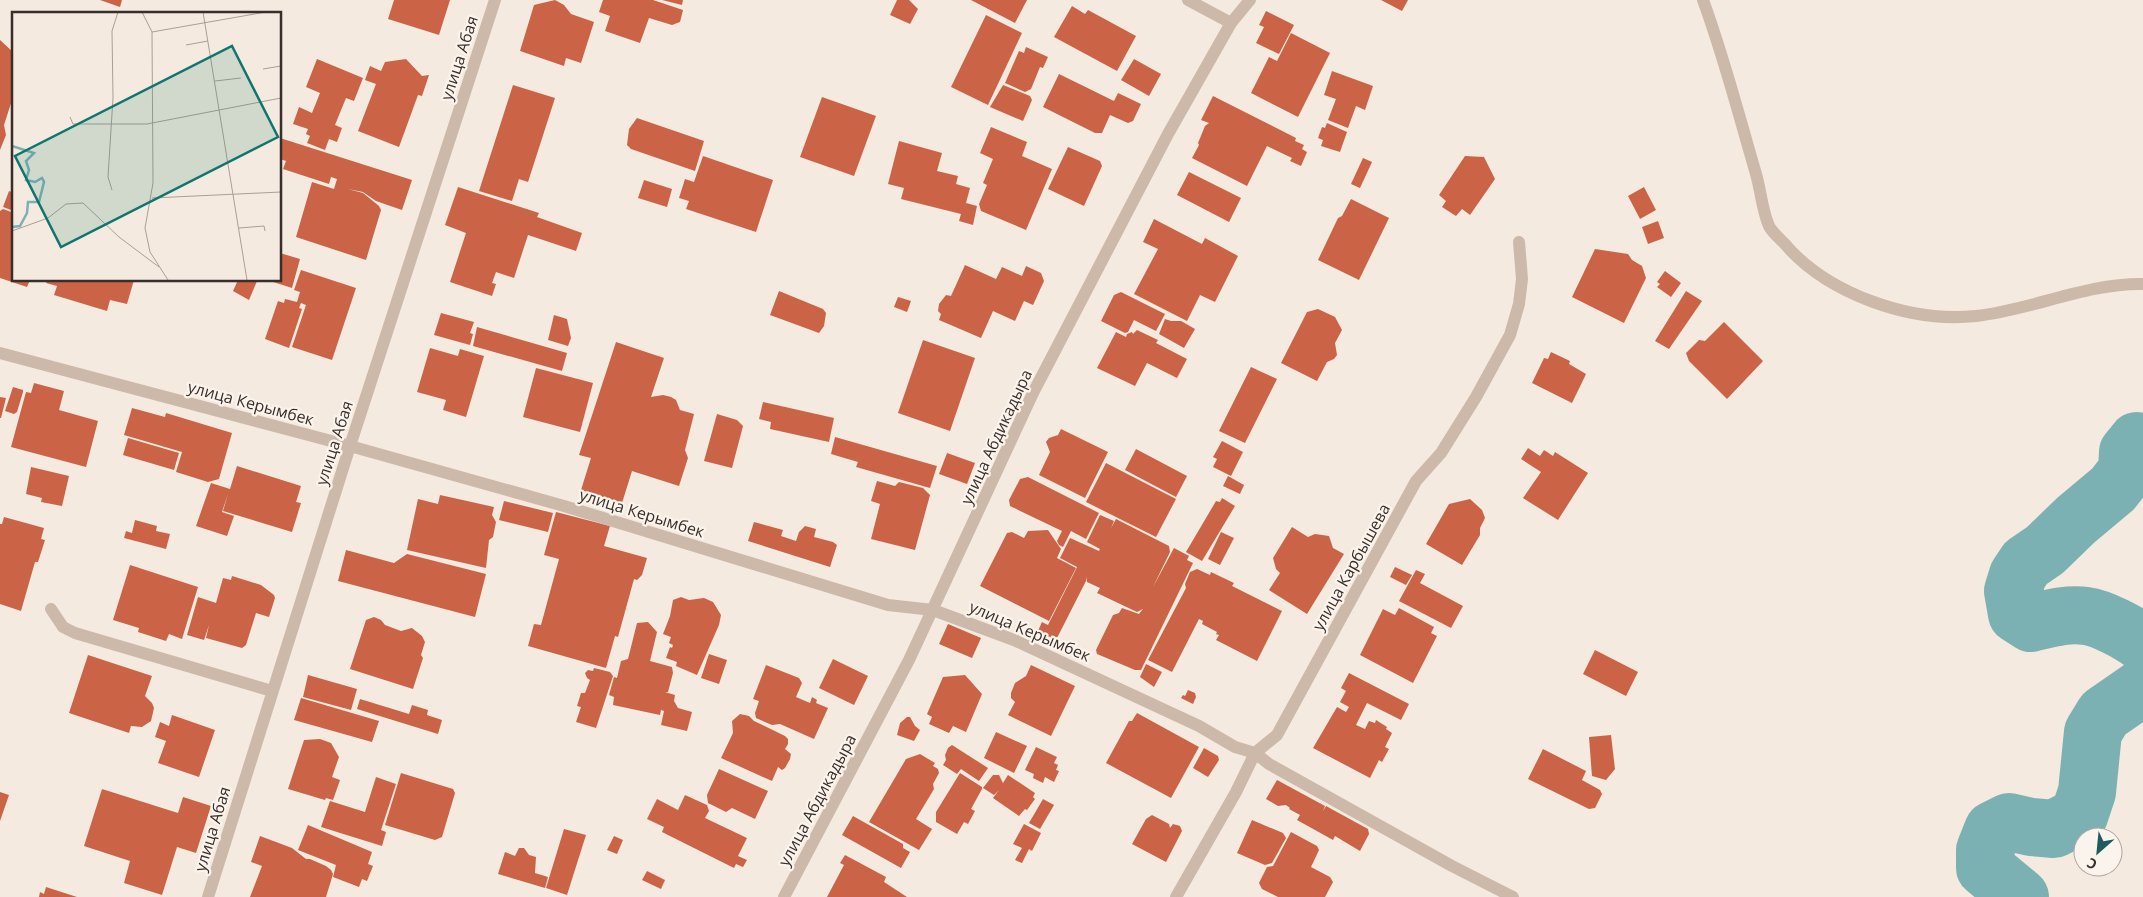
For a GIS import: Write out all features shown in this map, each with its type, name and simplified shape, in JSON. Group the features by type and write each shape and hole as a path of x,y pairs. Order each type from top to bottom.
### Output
{"street":[{"name":"улица Абая","path":"208,897 350,446 495,0"},
{"path":"1188,0 1231,23"},
{"name":"улица Абдикадыра","path":"784,897 909,660 1033,393 1168,134 1231,23 1250,0"},
{"path":"1703,0 1770,226 1796,258 1828,280 1874,302 1914,314 1941,316 1975,316 2012,310 2104,287 2143,284"},
{"name":"улица Карбышева","path":"1176,897 1236,792 1255,753 1277,735 1416,481 1441,453 1499,357 1510,335 1519,304 1522,279 1519,242"},
{"name":"улица Керымбек","path":"0,353 350,446 564,506 888,605 933,610 1014,640 1199,726 1235,747 1255,753 1269,764 1452,866 1514,897"},
{"path":"51,609 63,627 75,633 272,691"}],"building":[{"path":"100,0 122,0 120,7"},
{"path":"394,0 450,0 439,35 388,19"},
{"path":"555,0 564,5 571,14 594,22 581,63 566,58 564,66 520,51 534,5"},
{"path":"603,0 653,0 683,10 680,22 672,25 649,18 640,43 605,31 610,16 599,12"},
{"path":"662,0 683,0 682,5"},
{"path":"897,0 909,0 918,9 910,24 890,15"},
{"path":"971,0 1027,0 1015,23"},
{"path":"1381,0 1408,0 1402,11"},
{"path":"1072,6 1085,14 1088,10 1136,36 1117,71 1054,37"},
{"path":"1266,11 1294,25 1279,54 1256,43 1264,27 1259,25"},
{"path":"986,15 1022,33 988,105 951,87"},
{"path":"1291,33 1330,53 1298,117 1251,93 1269,57 1277,61"},
{"path":"0,40 12,51 12,100 4,125 6,135 0,150"},
{"path":"1026,47 1048,57 1043,68 1040,67 1031,89 1025,92 1005,83 1019,51 1024,53"},
{"path":"317,59 363,78 354,101 346,98 335,125 342,128 337,142 329,139 325,150 307,143 310,136 306,134 308,129 293,124 299,107 312,113 320,93 306,87"},
{"path":"406,59 422,76 429,75 422,96 418,95 399,147 358,131 376,84 365,80 370,66 381,71 385,62"},
{"path":"1134,59 1161,74 1149,96 1121,80"},
{"path":"1332,71 1373,86 1365,110 1356,106 1348,128 1328,120 1336,99 1324,95"},
{"path":"1059,74 1114,101 1118,93 1141,104 1133,121 1128,123 1110,115 1102,133 1095,133 1043,107"},
{"path":"513,85 555,98 528,182 519,179 512,201 479,191"},
{"path":"1003,85 1030,96 1032,100 1023,121 990,107"},
{"path":"1213,96 1296,138 1295,141 1304,145 1302,149 1307,152 1301,166 1290,161 1292,158 1267,146 1247,186 1192,158 1199,145 1198,143 1205,126 1209,123 1201,120"},
{"path":"822,97 876,116 854,176 800,157"},
{"path":"637,118 704,141 695,171 631,149 627,145 629,129"},
{"path":"1327,123 1347,132 1340,152 1321,146 1323,140 1318,138 1322,127 1325,128"},
{"path":"991,127 1027,142 1022,156 1052,169 1026,230 981,211 979,204 987,185 983,183 993,159 980,153"},
{"path":"281,138 412,180 402,210 376,201 363,192 348,189 363,193 379,206 381,210 366,260 296,237 312,182 334,189 337,179 331,177 329,184 283,169 286,161 281,159"},
{"path":"899,141 942,153 937,171 958,176 956,184 970,188 966,203 977,206 973,225 959,221 961,214 901,199 904,188 888,184"},
{"path":"1068,147 1100,161 1102,166 1084,206 1048,189"},
{"path":"703,156 773,180 756,232 686,209 689,201 679,198 685,179 694,182"},
{"path":"1465,156 1484,157 1495,179 1470,215 1462,209 1456,216 1442,207 1446,201 1439,195"},
{"path":"1363,158 1372,162 1360,188 1351,184"},
{"path":"1189,172 1241,198 1229,222 1177,195"},
{"path":"644,180 672,189 667,207 638,198"},
{"path":"458,187 539,213 537,217 582,233 576,251 528,235 514,278 496,272 492,283 496,284 492,296 450,282 466,233 445,225"},
{"path":"1644,187 1656,210 1640,219 1628,196"},
{"path":"9,191 12,192 12,210 3,207"},
{"path":"1351,199 1389,218 1359,280 1318,260 1338,218 1342,216"},
{"path":"3,209 12,212 12,281 30,281 27,287 0,278 0,211"},
{"path":"1154,219 1202,244 1205,238 1238,256 1215,302 1200,295 1187,321 1134,294 1158,249 1143,242"},
{"path":"1658,221 1664,238 1648,244 1642,227"},
{"path":"1595,249 1628,254 1632,260 1642,266 1646,278 1624,323 1572,297"},
{"path":"281,253 300,259 292,288 270,281 281,281"},
{"path":"965,265 996,279 1002,267 1022,276 1026,266 1041,273 1044,281 1033,305 1024,301 1015,321 993,311 981,338 939,320 941,314 938,311 939,304 946,295 951,296"},
{"path":"301,270 356,288 332,360 292,347 306,305 301,303 299,308 302,309 289,348 265,339 278,301 284,303 285,299 297,302 300,292 294,290"},
{"path":"1665,271 1681,283 1671,297 1657,287 1660,284 1657,282"},
{"path":"47,281 134,281 127,304 110,300 107,311 54,295 57,286 46,283"},
{"path":"238,281 257,281 249,300 233,291"},
{"path":"779,291 823,309 826,313 824,326 819,333 770,315"},
{"path":"1686,291 1702,301 1669,349 1655,341"},
{"path":"1121,292 1165,314 1156,331 1134,320 1128,332 1125,333 1101,321 1114,295"},
{"path":"898,297 911,301 907,312 894,307"},
{"path":"1318,309 1335,317 1342,330 1335,343 1337,355 1334,359 1327,362 1317,381 1281,363 1307,312"},
{"path":"441,313 474,322 470,333 473,334 470,345 434,335"},
{"path":"554,315 567,319 571,338 568,346 548,340"},
{"path":"1165,319 1181,321 1195,329 1184,348 1159,334"},
{"path":"1724,322 1763,361 1727,399 1689,361 1686,353 1699,340 1705,341"},
{"path":"477,327 567,353 562,371 473,346"},
{"path":"1137,330 1158,340 1156,343 1187,359 1177,378 1147,363 1135,386 1097,368 1116,332 1126,337 1127,334 1132,332 1133,334"},
{"path":"923,340 975,358 950,431 898,413"},
{"path":"616,342 664,358 651,397 663,395 671,397 676,400 680,410 694,414 685,450 688,458 679,486 632,471 622,503 581,490 591,458 579,455"},
{"path":"430,348 458,356 460,349 484,356 466,417 443,410 446,400 417,392"},
{"path":"1551,352 1570,361 1569,364 1586,374 1572,403 1532,383 1544,358 1548,359"},
{"path":"1251,367 1277,379 1245,443 1219,431"},
{"path":"536,368 593,383 580,432 523,417"},
{"path":"34,383 64,391 59,410 98,421 86,467 11,447 26,392 31,393"},
{"path":"13,387 23,390 17,412 14,414 5,411"},
{"path":"0,397 6,398 1,418 0,418"},
{"path":"763,402 834,418 829,442 770,429 771,422 759,419"},
{"path":"132,408 165,417 166,413 232,433 219,479 208,482 176,472 182,452 124,435"},
{"path":"717,414 737,420 743,426 732,468 704,461"},
{"path":"1061,429 1108,452 1085,498 1039,475 1050,452 1046,442 1049,438 1058,435"},
{"path":"835,437 937,466 930,488 856,467 858,462 831,454"},
{"path":"128,438 179,453 174,470 123,455"},
{"path":"1222,441 1243,452 1231,476 1213,467 1217,459 1213,457"},
{"path":"1528,448 1540,456 1544,450 1553,456 1555,452 1588,473 1558,520 1523,498 1541,472 1521,459"},
{"path":"1136,449 1187,476 1176,497 1125,470"},
{"path":"947,453 975,463 967,484 939,474"},
{"path":"1106,463 1176,499 1156,537 1086,502"},
{"path":"237,466 301,486 296,502 301,503 292,532 223,511 228,494 222,512 234,516 227,536 196,526 211,483 230,489"},
{"path":"31,467 69,476 62,506 41,502 42,498 26,494"},
{"path":"1228,476 1244,485 1240,494 1223,486"},
{"path":"1028,477 1099,513 1086,539 1071,531 1063,547 1057,541 1062,531 1010,506 1009,500 1020,479"},
{"path":"877,481 895,486 899,482 923,488 930,495 915,550 871,539 880,504 871,501"},
{"path":"440,495 494,507 492,515 496,522 493,537 489,540 486,568 407,550 418,499 438,504"},
{"path":"1222,498 1235,506 1202,561 1186,552 1216,501 1220,502"},
{"path":"1470,499 1482,510 1485,518 1480,528 1480,535 1462,565 1426,544 1449,504"},
{"path":"504,501 553,513 548,532 499,520"},
{"path":"556,512 610,526 604,546 647,558 642,575 637,580 634,579 618,637 615,636 606,668 528,646 534,624 541,625 559,559 544,555"},
{"path":"1100,515 1114,521 1111,528 1116,519 1169,546 1170,552 1153,587 1174,548 1189,556 1187,560 1193,563 1141,670 1135,670 1097,654 1096,650 1113,615 1119,613 1122,608 1139,614 1143,609 1137,612 1097,593 1100,588 1087,582 1086,577 1086,581 1056,640 1038,631 1042,622 1048,625 1077,567 1060,558 1070,538 1099,551 1100,549 1087,542"},
{"path":"4,517 44,528 41,539 45,540 38,562 35,562 21,611 0,604 0,524 2,524"},
{"path":"135,520 157,526 156,531 170,534 166,549 124,538 126,531 132,533"},
{"path":"754,522 783,530 781,536 796,541 799,532 805,526 816,529 814,537 833,542 837,545 830,567 748,541"},
{"path":"1292,527 1308,537 1315,534 1329,536 1333,548 1344,554 1307,614 1269,590 1280,573 1276,569 1273,558"},
{"path":"1048,530 1061,549 1057,558 1076,568 1049,621 980,586 1007,533 1012,532 1024,538 1028,531"},
{"path":"1221,532 1234,538 1220,565 1208,559"},
{"path":"346,550 394,563 407,554 486,574 475,617 338,581"},
{"path":"130,565 198,587 182,639 169,634 166,641 138,632 139,628 113,620"},
{"path":"1395,567 1412,575 1406,585 1390,577"},
{"path":"1197,569 1210,575 1211,572 1234,583 1232,586 1282,611 1257,661 1216,640 1219,635 1216,634 1217,632 1202,624 1203,621 1199,619 1172,672 1148,660 1186,588 1185,584 1190,572"},
{"path":"1416,570 1425,574 1420,583 1463,606 1451,628 1399,601"},
{"path":"232,576 261,585 274,595 275,598 269,617 256,613 246,645 242,648 206,638 209,625 204,640 187,635 198,597 216,603 223,578 231,580"},
{"path":"681,597 689,600 704,598 713,602 721,615 719,625 697,675 676,666 677,662 666,658 670,647 672,648 673,645 669,643 671,637 663,634 670,616 673,600"},
{"path":"1399,608 1434,627 1431,633 1437,636 1413,683 1360,655 1383,609 1395,615"},
{"path":"374,617 381,620 385,625 401,631 412,628 422,636 425,642 421,655 423,658 413,689 350,669 366,620"},
{"path":"648,622 657,632 650,661 672,667 673,673 668,692 665,692 675,695 674,701 678,708 692,712 687,731 661,725 664,711 661,710 660,715 613,705 614,697 609,695 614,677 617,678 621,661 628,659 637,623"},
{"path":"948,624 981,638 972,658 939,644"},
{"path":"1595,650 1638,672 1626,696 1583,674"},
{"path":"709,654 727,660 719,684 701,678"},
{"path":"88,655 152,676 145,696 154,708 151,721 142,727 131,726 129,733 69,713"},
{"path":"833,659 868,676 854,705 819,688"},
{"path":"1146,664 1162,672 1154,687 1140,677"},
{"path":"766,665 799,678 802,683 796,697 810,703 812,697 817,700 816,703 828,708 814,739 780,724 772,725 756,718 755,713 759,701 753,699"},
{"path":"1031,665 1075,686 1051,736 1008,715 1015,702 1011,698 1011,693 1015,683 1026,676"},
{"path":"594,668 610,672 613,676 596,728 576,722 581,707 577,706 581,693 585,693 590,680 585,673 588,670 593,671"},
{"path":"1349,673 1409,704 1401,720 1367,703 1356,725 1365,729 1369,721 1375,723 1376,720 1387,727 1386,729 1392,733 1385,747 1389,749 1382,762 1379,760 1370,778 1313,748 1337,707 1346,712 1349,707 1340,702 1346,691 1341,688"},
{"path":"308,675 357,689 351,710 303,697"},
{"path":"965,675 982,694 966,732 953,726 949,733 929,724 932,717 927,714 943,677"},
{"path":"1188,690 1195,693 1196,697 1193,704 1181,698 1183,695 1185,696"},
{"path":"301,698 379,721 372,742 294,720"},
{"path":"360,699 409,714 412,705 428,710 427,715 442,720 438,734 357,709"},
{"path":"1137,713 1199,747 1171,798 1106,763 1129,721 1132,721"},
{"path":"740,714 749,716 754,721 788,739 785,749 791,754 790,759 782,770 778,767 772,781 721,758 733,733 732,721"},
{"path":"172,715 215,730 199,777 158,763 166,741 155,737 160,722 169,726"},
{"path":"907,717 910,717 915,726 920,730 914,741 897,735 900,723"},
{"path":"996,732 1027,746 1014,773 984,758"},
{"path":"1611,735 1615,769 1606,780 1592,776 1589,737"},
{"path":"320,739 331,743 339,757 332,777 340,780 333,800 326,798 325,800 288,789 304,740"},
{"path":"952,745 988,768 979,781 961,769 957,774 943,765 948,748"},
{"path":"1036,747 1057,757 1054,763 1058,765 1056,770 1059,771 1054,782 1045,777 1043,783 1033,778 1034,774 1025,770"},
{"path":"1204,748 1218,756 1219,760 1208,777 1193,768"},
{"path":"1543,749 1586,771 1582,780 1600,790 1602,794 1595,808 1589,809 1528,779"},
{"path":"920,754 935,763 933,766 938,769 939,773 933,784 934,789 916,819 932,829 919,850 869,822 906,759"},
{"path":"719,769 768,791 755,819 732,808 726,812 708,803 707,795"},
{"path":"401,773 453,789 455,793 442,837 435,840 385,825"},
{"path":"960,773 982,787 982,789 971,809 975,811 968,824 964,822 957,834 936,822 936,812"},
{"path":"993,775 999,775 1003,783 1008,775 1035,793 1033,797 1035,799 1027,810 1025,809 1019,816 993,798 999,790 994,795 983,788"},
{"path":"376,777 396,784 381,830 386,832 382,846 321,827 330,801 365,812"},
{"path":"1277,780 1325,806 1323,811 1326,806 1368,829 1369,834 1360,851 1335,836 1333,840 1297,820 1300,815 1289,809 1286,805 1278,806 1266,799"},
{"path":"102,789 178,813 183,797 211,806 196,853 177,847 162,895 124,883 130,861 84,846"},
{"path":"0,792 9,795 0,821"},
{"path":"685,795 707,805 709,811 705,818 747,838 738,856 747,860 743,867 736,864 734,868 662,832 664,827 647,819 657,799 678,810"},
{"path":"1043,799 1054,805 1040,829 1029,823"},
{"path":"1152,815 1169,824 1170,828 1173,824 1180,826 1182,831 1166,862 1132,844 1146,819"},
{"path":"853,816 903,844 903,848 910,852 901,868 842,835"},
{"path":"1252,820 1283,833 1286,838 1272,863 1265,865 1237,853"},
{"path":"1024,824 1041,833 1032,851 1029,849 1022,863 1015,860 1022,848 1013,844"},
{"path":"308,825 372,852 368,864 373,866 367,881 362,879 359,887 333,877 336,865 298,850"},
{"path":"564,829 586,835 567,895 546,888"},
{"path":"1291,832 1317,846 1319,850 1311,867 1330,877 1333,882 1325,897 1278,897 1262,889 1259,883 1267,867 1273,866"},
{"path":"260,836 292,848 306,859 326,866 331,870 333,874 326,897 250,897 262,866 251,862"},
{"path":"614,836 623,840 617,854 607,850"},
{"path":"519,848 524,848 529,855 536,857 535,873 548,877 545,888 498,874 505,852 515,856"},
{"path":"845,855 886,877 884,882 907,897 827,897 844,865 840,863"},
{"path":"647,871 665,880 661,889 642,880"},
{"path":"46,887 77,897 39,897 40,892 44,894"}],"waterway":[{"path":"2143,442 2137,441 2128,452 2127,471 2113,489 2076,520 2045,550 2026,563 2018,575 2013,591 2017,614 2031,623 2065,616 2093,617 2116,626 2143,643"},
{"path":"2020,897 1985,868 1985,850 1993,830 2009,822 2031,827 2054,829 2079,816 2087,792 2093,732 2104,714 2143,687"}]}
